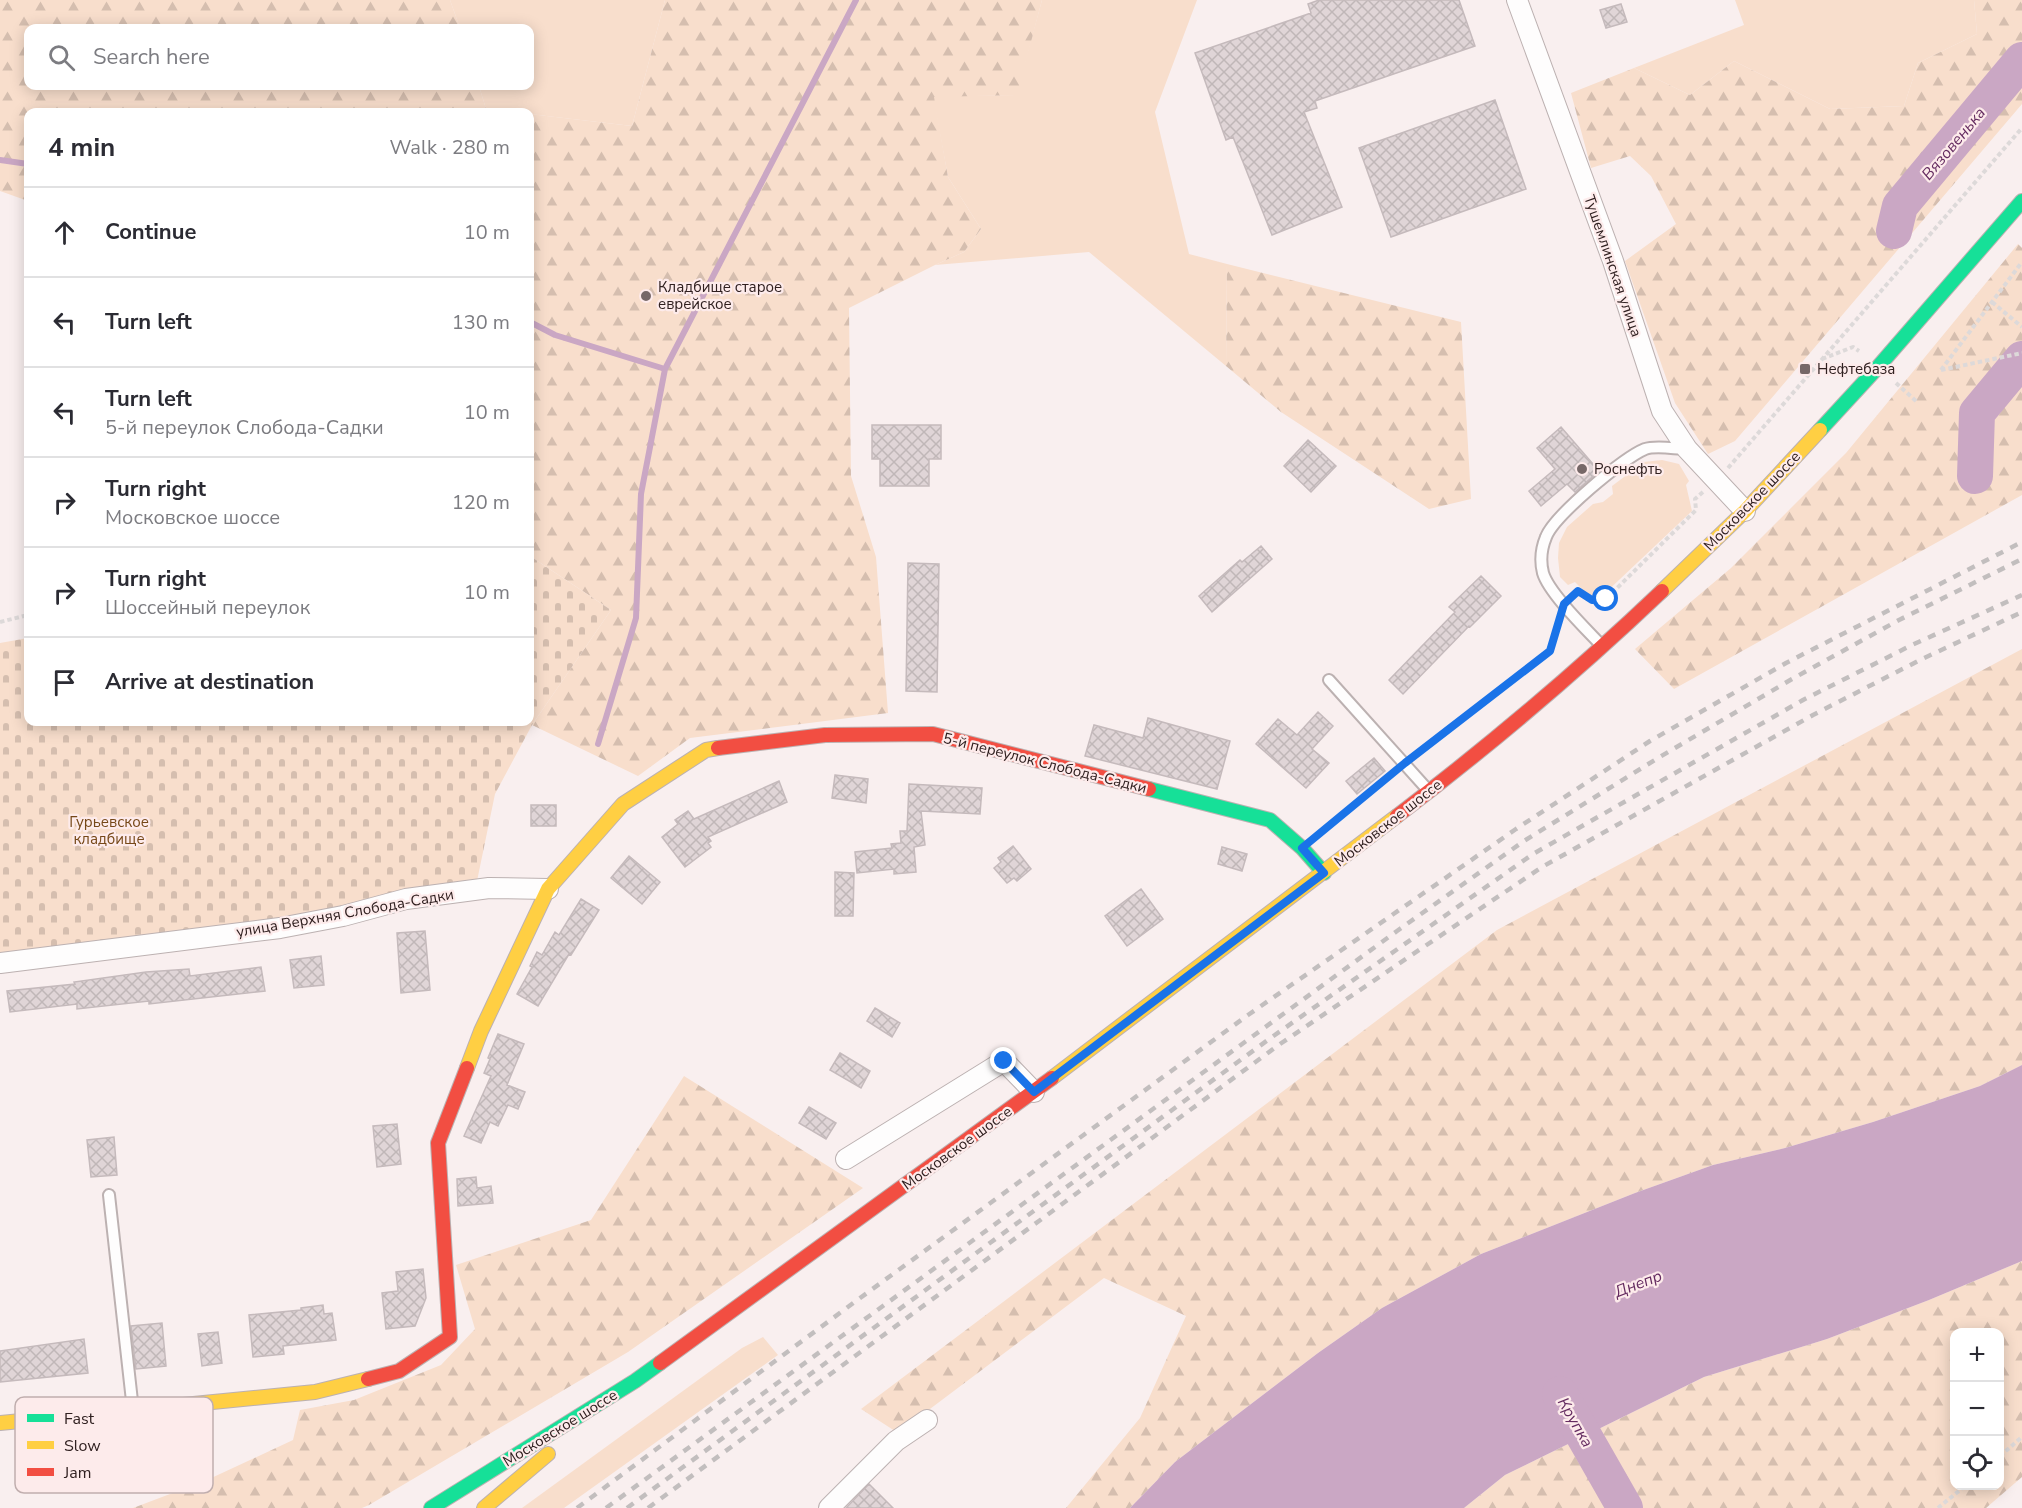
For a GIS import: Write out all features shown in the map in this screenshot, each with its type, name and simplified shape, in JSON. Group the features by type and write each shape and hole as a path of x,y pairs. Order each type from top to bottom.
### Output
{"main road":[{"name":"Московское шоссе","path":"431,1508 635,1381 1034,1092 1324,873 1523,716 1603,647 1745,511 2020,209"},
{"name":"5-й переулок Слобода-Садки","path":"213,1402 315,1392 399,1371 450,1337 438,1143 481,1030 548,889 623,804 706,750 825,735 933,734 1270,820 1302,848 1324,873"},
{"path":"484,1508 635,1381"},
{"path":"0,1423 15,1422"}],"street":[{"name":"Тушемлинская улица","path":"1518,0 1613,261 1662,411 1687,449 1745,511"},
{"name":"улица Верхняя Слобода-Садки","path":"0,963 280,928 343,916 406,899 489,888 548,889"},
{"path":"846,1159 1004,1061 1034,1092"},
{"path":"829,1508 897,1441 927,1420"}],"lane":[{"path":"1603,647 1564,604 1544,576 1540,556 1546,537 1557,520 1620,464 1647,448 1687,449"},
{"path":"1329,680 1429,792"},
{"path":"109,1195 132,1397"}],"path":[{"path":"1302,848 1405,763 1550,651 1564,604 1578,591 1592,600 1606,599 1696,510 1695,499 1741,455 2022,128"},
{"path":"2022,262 1941,370 2022,353"},
{"path":"1992,302 2022,327"},
{"path":"0,622 24,616"},
{"path":"2004,1453 2022,1437"},
{"path":"1938,1508 1959,1490"}],"green space":[{"path":"0,0 450,0 459,24 24,24 24,90 480,90 486,108 24,108 24,200 0,191"},
{"path":"450,0 665,0 632,126 534,115 534,108 486,108 480,90 534,90 534,24 459,24"},
{"path":"665,0 1042,0 1017,95 934,97 948,177 981,229 964,252 849,308 851,476 876,557 888,713 690,738 638,776 534,726 534,722 611,610 534,559 534,114 632,126"},
{"path":"1042,0 1197,0 1155,112 1189,254 1227,264 1226,366 1089,252 935,265 964,252 981,229 948,177 933,96 1016,95"},
{"path":"1735,0 1974,0 1977,34 1918,63 1904,106 1830,109 1734,61 1690,95 1634,68 1744,25"},
{"path":"1974,0 2022,0 2022,104 1735,441 1708,454 1675,403 1625,261 1676,224 1651,176 1630,156 1591,168 1571,93 1634,68 1690,95 1734,61 1830,109 1904,106 1918,63 1977,34"},
{"path":"2018,244 2022,248 2022,495 1674,689 1635,649 1731,568 1846,453"},
{"path":"1227,264 1461,322 1471,499 1429,509 1281,412 1226,366"},
{"path":"1662,460 1679,464 1689,481 1686,485 1692,511 1601,597 1588,595 1575,582 1568,585 1560,577 1558,558 1559,543 1567,527 1593,504 1603,502 1613,494 1612,486 1644,462"},
{"name":"Гурьевское кладбище","path":"534,559 611,610 534,722"},
{"name":"Гурьевское кладбище","path":"24,639 24,726 531,726 495,794 477,881 279,921 0,953 0,643"},
{"path":"2022,649 2022,1065 1980,1086 1873,1122 1785,1148 1713,1165 1481,1254 1382,1308 1318,1353 1175,1462 1130,1508 1066,1508 1140,1418 1186,1316 1104,1278 898,1433 861,1409 1497,930"},
{"path":"684,1076 863,1188 628,1352 369,1505 362,1508 133,1508 173,1493 213,1493 213,1477 293,1440 300,1410 354,1400 441,1365 475,1329 456,1265 591,1220"},
{"path":"2022,1261 2022,1477 1986,1508 1464,1508 1505,1475 1704,1377 1827,1339"},
{"path":"763,1337 778,1355 564,1508 522,1508 742,1348"}],"water":[{"name":"Днепр","path":"2022,1065 2022,1261 1827,1339 1704,1377 1505,1475 1464,1508 1130,1508 1175,1462 1318,1353 1382,1308 1481,1254 1713,1165 1785,1148 1873,1122 1980,1086"}],"building":[{"path":"1319,0 1459,0 1475,46 1315,101 1317,108 1304,112 1342,207 1272,235 1233,137 1226,140 1195,53 1311,13 1308,4"},
{"path":"1621,4 1627,22 1606,28 1600,10"},
{"path":"1495,100 1526,189 1391,237 1359,148"},
{"path":"872,425 941,425 941,459 929,459 929,486 880,486 880,459 872,459"},
{"path":"1561,427 1599,471 1575,492 1567,484 1541,506 1529,491 1555,469 1537,448"},
{"path":"1308,440 1336,466 1311,492 1284,466"},
{"path":"1261,546 1272,559 1212,612 1199,596 1240,560 1242,562"},
{"path":"908,563 939,564 937,692 906,691"},
{"path":"1481,576 1501,596 1403,694 1389,680 1455,612 1449,607"},
{"path":"1318,712 1333,726 1312,749 1329,763 1306,788 1256,744 1278,719 1297,735"},
{"path":"1148,718 1230,741 1217,789 1085,756 1094,725 1143,738"},
{"path":"1374,758 1385,771 1357,794 1346,781"},
{"path":"835,775 868,779 866,803 832,798"},
{"path":"779,781 787,802 708,837 711,847 685,867 662,837 678,824 675,820 688,811 694,819"},
{"path":"909,784 982,788 980,814 921,811 925,845 914,847 916,872 894,874 894,869 857,873 855,852 892,848 891,844 901,843 900,831 907,831"},
{"path":"531,805 556,805 556,826 531,826"},
{"path":"1013,846 1031,869 1017,881 1014,878 1007,883 994,868 1001,862 998,858"},
{"path":"1222,847 1247,854 1242,871 1218,864"},
{"path":"629,856 660,882 642,904 611,878"},
{"path":"835,872 854,873 853,916 835,916"},
{"path":"1141,889 1163,919 1127,946 1105,916"},
{"path":"581,899 599,910 538,1006 517,994 532,967 530,966 537,952 542,955 555,932 559,935"},
{"path":"425,931 430,990 401,993 397,933"},
{"path":"321,956 324,985 294,988 290,960"},
{"path":"261,967 265,991 149,1004 149,1001 77,1009 77,1004 10,1012 7,991 75,984 74,982 146,972 189,969 190,976"},
{"path":"875,1008 900,1023 892,1037 867,1021"},
{"path":"498,1034 524,1044 507,1085 525,1092 518,1109 508,1105 498,1126 490,1122 481,1143 464,1136 491,1076 484,1073"},
{"path":"840,1053 870,1071 861,1088 830,1070"},
{"path":"809,1107 836,1123 826,1139 799,1123"},
{"path":"397,1124 401,1164 377,1167 373,1126"},
{"path":"114,1137 117,1175 91,1177 87,1140"},
{"path":"476,1177 477,1188 491,1186 493,1203 458,1206 457,1179"},
{"path":"423,1269 426,1298 415,1326 386,1329 382,1293 398,1291 396,1272"},
{"path":"323,1305 324,1314 332,1313 336,1340 283,1346 284,1354 253,1357 249,1315 301,1310 301,1308"},
{"path":"162,1323 166,1366 136,1369 131,1326"},
{"path":"218,1332 222,1363 202,1366 198,1334"},
{"path":"84,1339 88,1373 0,1382 0,1351"},
{"path":"869,1484 893,1508 846,1508"}],"waterway":[{"path":"598,744 636,618 641,494 665,369 856,0"},
{"name":"Вязовенька","path":"1894,231 1900,206 2022,60"},
{"path":"0,160 24,163"},
{"path":"534,324 555,335 665,369"},
{"name":"Вязовенька","path":"1975,476 1977,413 2022,359"},
{"name":"Крупка","path":"1560,1394 1625,1508"}],"railway":[{"path":"577,1508 1248,1015 1516,829 1650,741 1786,663 2022,542"},
{"path":"606,1508 1397,931 1524,841 1792,679 1899,620 2022,559"},
{"path":"627,1508 1272,1037 1533,854 1803,700 1912,645 2022,595"},
{"path":"648,1508 1280,1044 1542,867 1813,715 1920,660 2022,612"}],"traffic: fast":[{"path":"1820,430 1878,367 2022,201"},
{"path":"1149,789 1270,820 1302,848 1324,873"},
{"path":"431,1508 635,1381 660,1363"}],"traffic: slow":[{"path":"1662,591 1745,511 1820,430"},
{"path":"467,1068 481,1031 548,889 623,804 706,750 718,748"},
{"path":"1052,1078 1397,816"},
{"path":"213,1402 315,1392 368,1379"},
{"path":"0,1423 15,1422"},
{"path":"484,1508 548,1454"}],"traffic: jam":[{"path":"1397,816 1532,707 1662,591"},
{"path":"718,748 825,735 933,734 1149,789"},
{"path":"368,1379 399,1371 450,1337 438,1143 467,1068"},
{"path":"660,1363 1052,1078"}],"place":[{"name":"Кладбище старое еврейское","path":"646,296"},
{"name":"Нефтебаза","path":"1805,369"},
{"name":"Роснефть","path":"1582,469"}],"route":[{"path":"1004,1061 1034,1092 1324,873 1302,848 1405,763 1550,651 1564,604 1578,591 1592,600 1606,599"}]}
